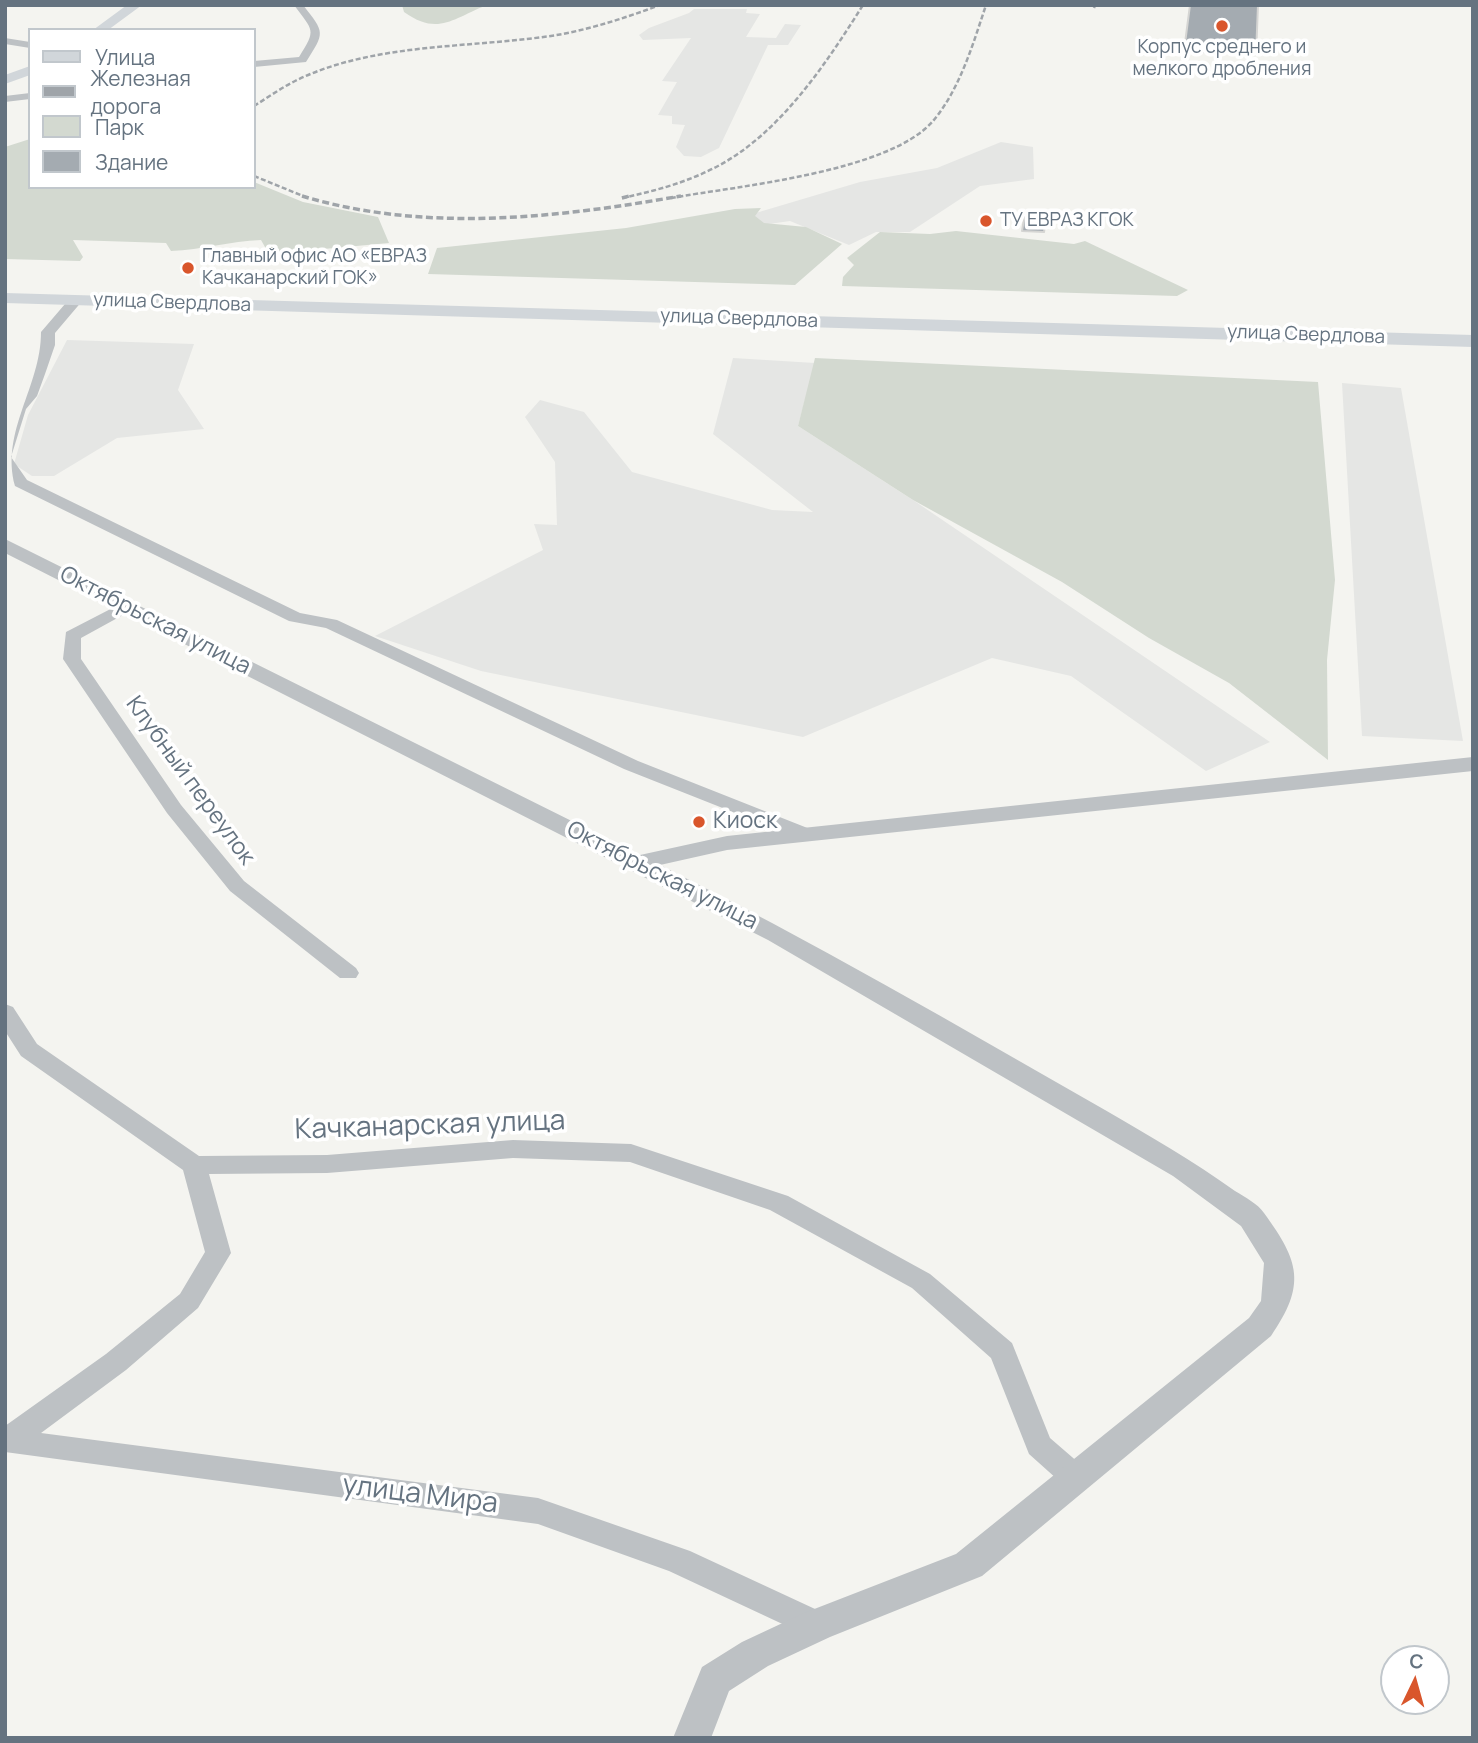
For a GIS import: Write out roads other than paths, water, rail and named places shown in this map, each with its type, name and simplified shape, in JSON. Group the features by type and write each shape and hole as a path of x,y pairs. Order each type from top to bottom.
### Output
{"main road":[{"path":"102,28 136,5"},
{"path":"5,80 28,71"},
{"name":"улица Свердлова","path":"5,298 1473,341"}],"street":[{"path":"256,64 302,60 317,37 317,29 298,5"},
{"path":"5,41 28,45"},
{"path":"5,99 28,96"},
{"path":"5,455 19,408 30,396 48,332 76,300"},
{"path":"5,460 21,483 238,591 295,617 331,624 631,765 808,835"},
{"name":"Октябрьская улица","path":"5,545 777,934 1183,1168 1252,1218 1279,1262 1276,1304 1260,1327 1077,1479"},
{"name":"Клубный переулок","path":"126,606 72,635 72,659 174,808 237,886 348,973"},
{"path":"638,863 727,843 1473,764"},
{"path":"5,1012 29,1050 194,1165 218,1253 189,1301 116,1362 7,1439"},
{"name":"Качканарская улица","path":"194,1165 327,1164 513,1149 631,1153 779,1203 921,1281 1002,1351 1039,1446 1077,1479"},
{"name":"улица Мира","path":"7,1439 538,1511 679,1561 817,1625"},
{"path":"692,1738 715,1679 755,1654 817,1625 969,1565 1077,1479"}],"railway":[{"path":"256,105 295,81 326,68 359,59 426,48 563,34 660,5"},
{"path":"629,196 622,198 707,172 741,152 762,135 800,95 863,5"},
{"path":"671,198 772,182 848,165 883,153 912,138 933,121 951,95 965,66 986,5"},
{"path":"256,177 305,197"},
{"path":"305,197 348,208 396,215 491,218 586,210 681,196"}],"place":[{"name":"Корпус среднего и мелкого дробления","path":"1222,26"},
{"name":"ТУ ЕВРАЗ КГОК","path":"986,221"},
{"name":"Главный офис АО «ЕВРАЗ Качканарский ГОК»","path":"188,268"},
{"name":"Киоск","path":"699,822"}]}
